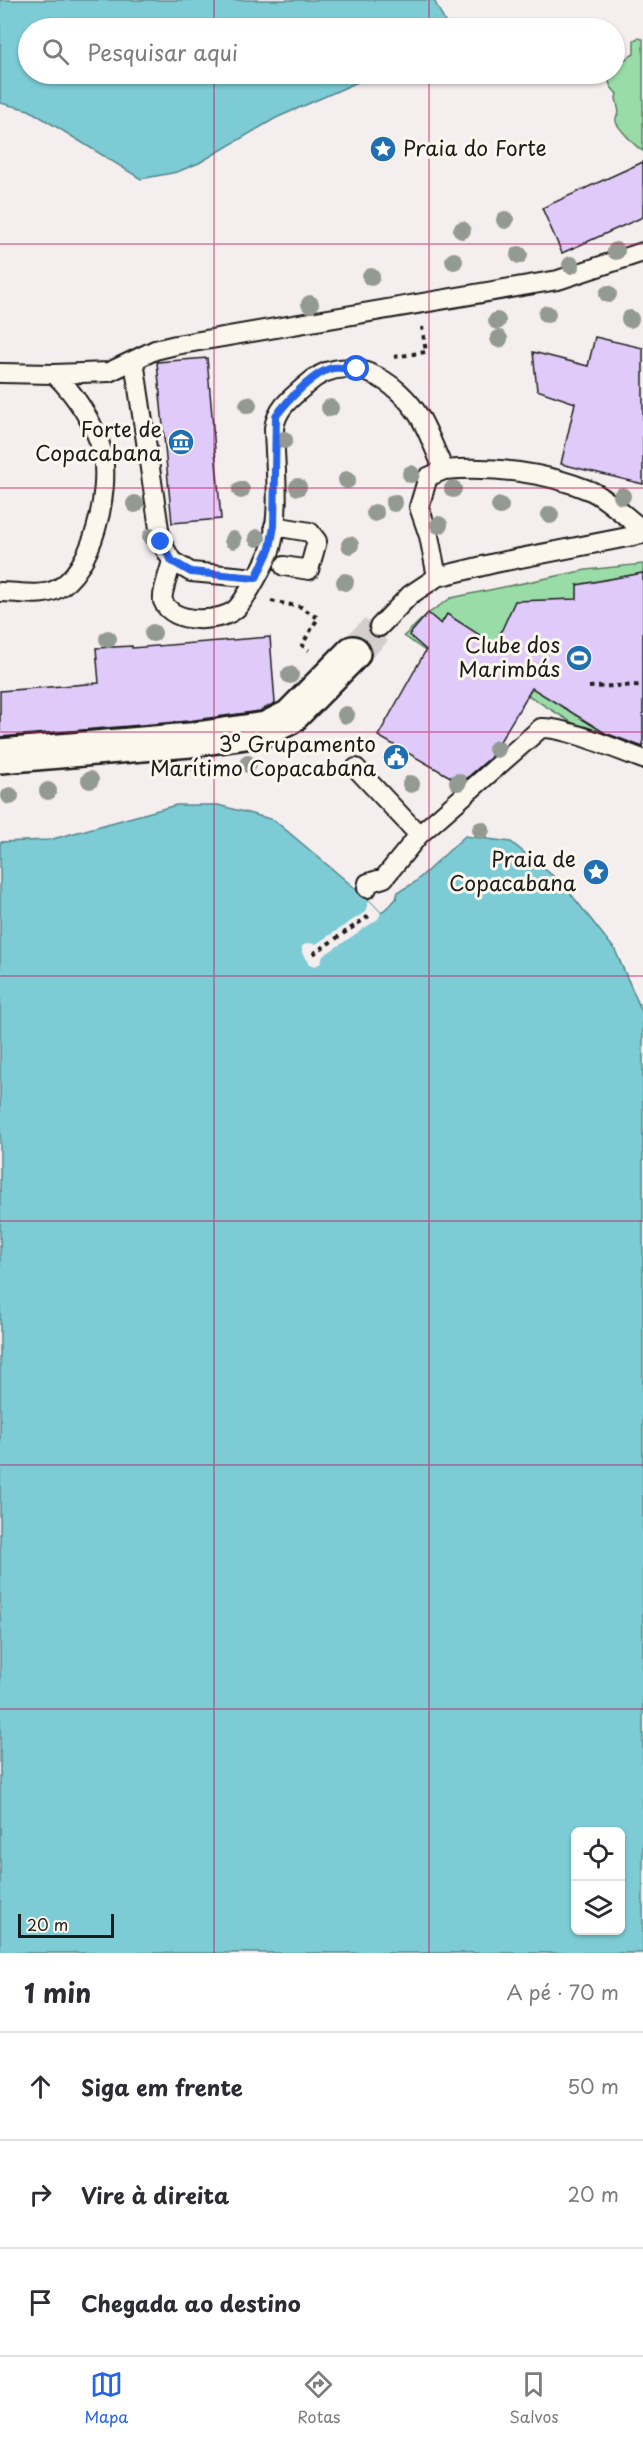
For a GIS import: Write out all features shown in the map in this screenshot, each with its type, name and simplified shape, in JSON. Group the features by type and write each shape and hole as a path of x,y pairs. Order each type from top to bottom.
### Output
{"street":[{"path":"0,756 190,740 266,729 290,717 345,661"}],"lane":[{"path":"0,373 109,372 155,350 176,345 558,280 643,252"},
{"path":"134,361 161,542 172,561 191,572 256,578"},
{"path":"172,561 163,596 164,603 180,617 190,619 225,615 237,608 256,578 270,548 274,526 276,416 283,406 316,376 333,368 357,369 384,380 395,388 415,411 444,470"},
{"path":"0,592 39,592 57,589 72,576 86,555 97,527 104,490 102,451 84,410 54,374"},
{"path":"437,578 429,536 418,507 428,477 444,470 481,469 540,475 593,491 643,532"},
{"path":"274,526 310,532 317,541 309,570 284,566"},
{"path":"379,627 410,595 437,578 495,563 643,532"},
{"path":"367,888 368,884 384,878 419,835 541,728 547,727 643,759"},
{"path":"356,768 419,835"}],"path":[{"path":"368,373 384,370 382,359 426,352 419,304"},
{"path":"264,600 301,607 318,618 302,645 345,661"},
{"path":"589,687 643,685"},
{"path":"313,954 372,914 375,902 367,888"}],"green space":[{"path":"643,39 643,151 617,124 616,119 619,112 617,94 610,84 625,84 625,59 634,54 634,40"},
{"name":"Clube dos Marimbás","path":"643,564 643,750 582,729 518,689 447,615 425,651 404,636 426,615 451,598 586,570"}],"water":[{"path":"0,0 434,0 443,18 18,18 18,84 353,84 276,118 199,163 177,172 141,179 29,110 0,103"},
{"path":"176,805 218,805 274,820 369,900 381,913 396,899 398,892 414,883 465,836 511,842 563,884 615,950 643,1014 643,1953 0,1953 0,842 49,840"}],"pier":[{"path":"369,900 381,913 378,919 323,956 321,963 315,966 309,964 302,953 302,946 308,943 316,944 365,912"}],"building":[{"path":"643,162 643,217 562,253 542,208"},
{"path":"595,337 643,348 643,484 561,464 575,403 537,390 533,352 588,366"},
{"path":"207,358 221,519 172,523 157,362"},
{"path":"643,573 643,747 605,733 532,688 490,758 461,783 378,736 426,650 409,635 428,613 441,624 447,614 495,645 515,601 577,599 577,585"},
{"path":"270,637 275,703 260,711 188,721 0,737 0,691 99,683 96,648 132,646 132,648"}],"tunnel":[{"path":"353,653 379,627"}],"place":[{"name":"Praia do Forte","path":"383,149"},
{"name":"Forte de Copacabana","path":"181,442"},
{"name":"Clube dos Marimbás","path":"579,658"},
{"name":"3º Grupamento Marítimo Copacabana","path":"396,757"},
{"name":"Praia de Copacabana","path":"596,872"}],"route":[{"path":"161,542 172,561 191,572 256,578 270,548 274,526 276,416 283,406 316,376 333,368 357,369"}]}
